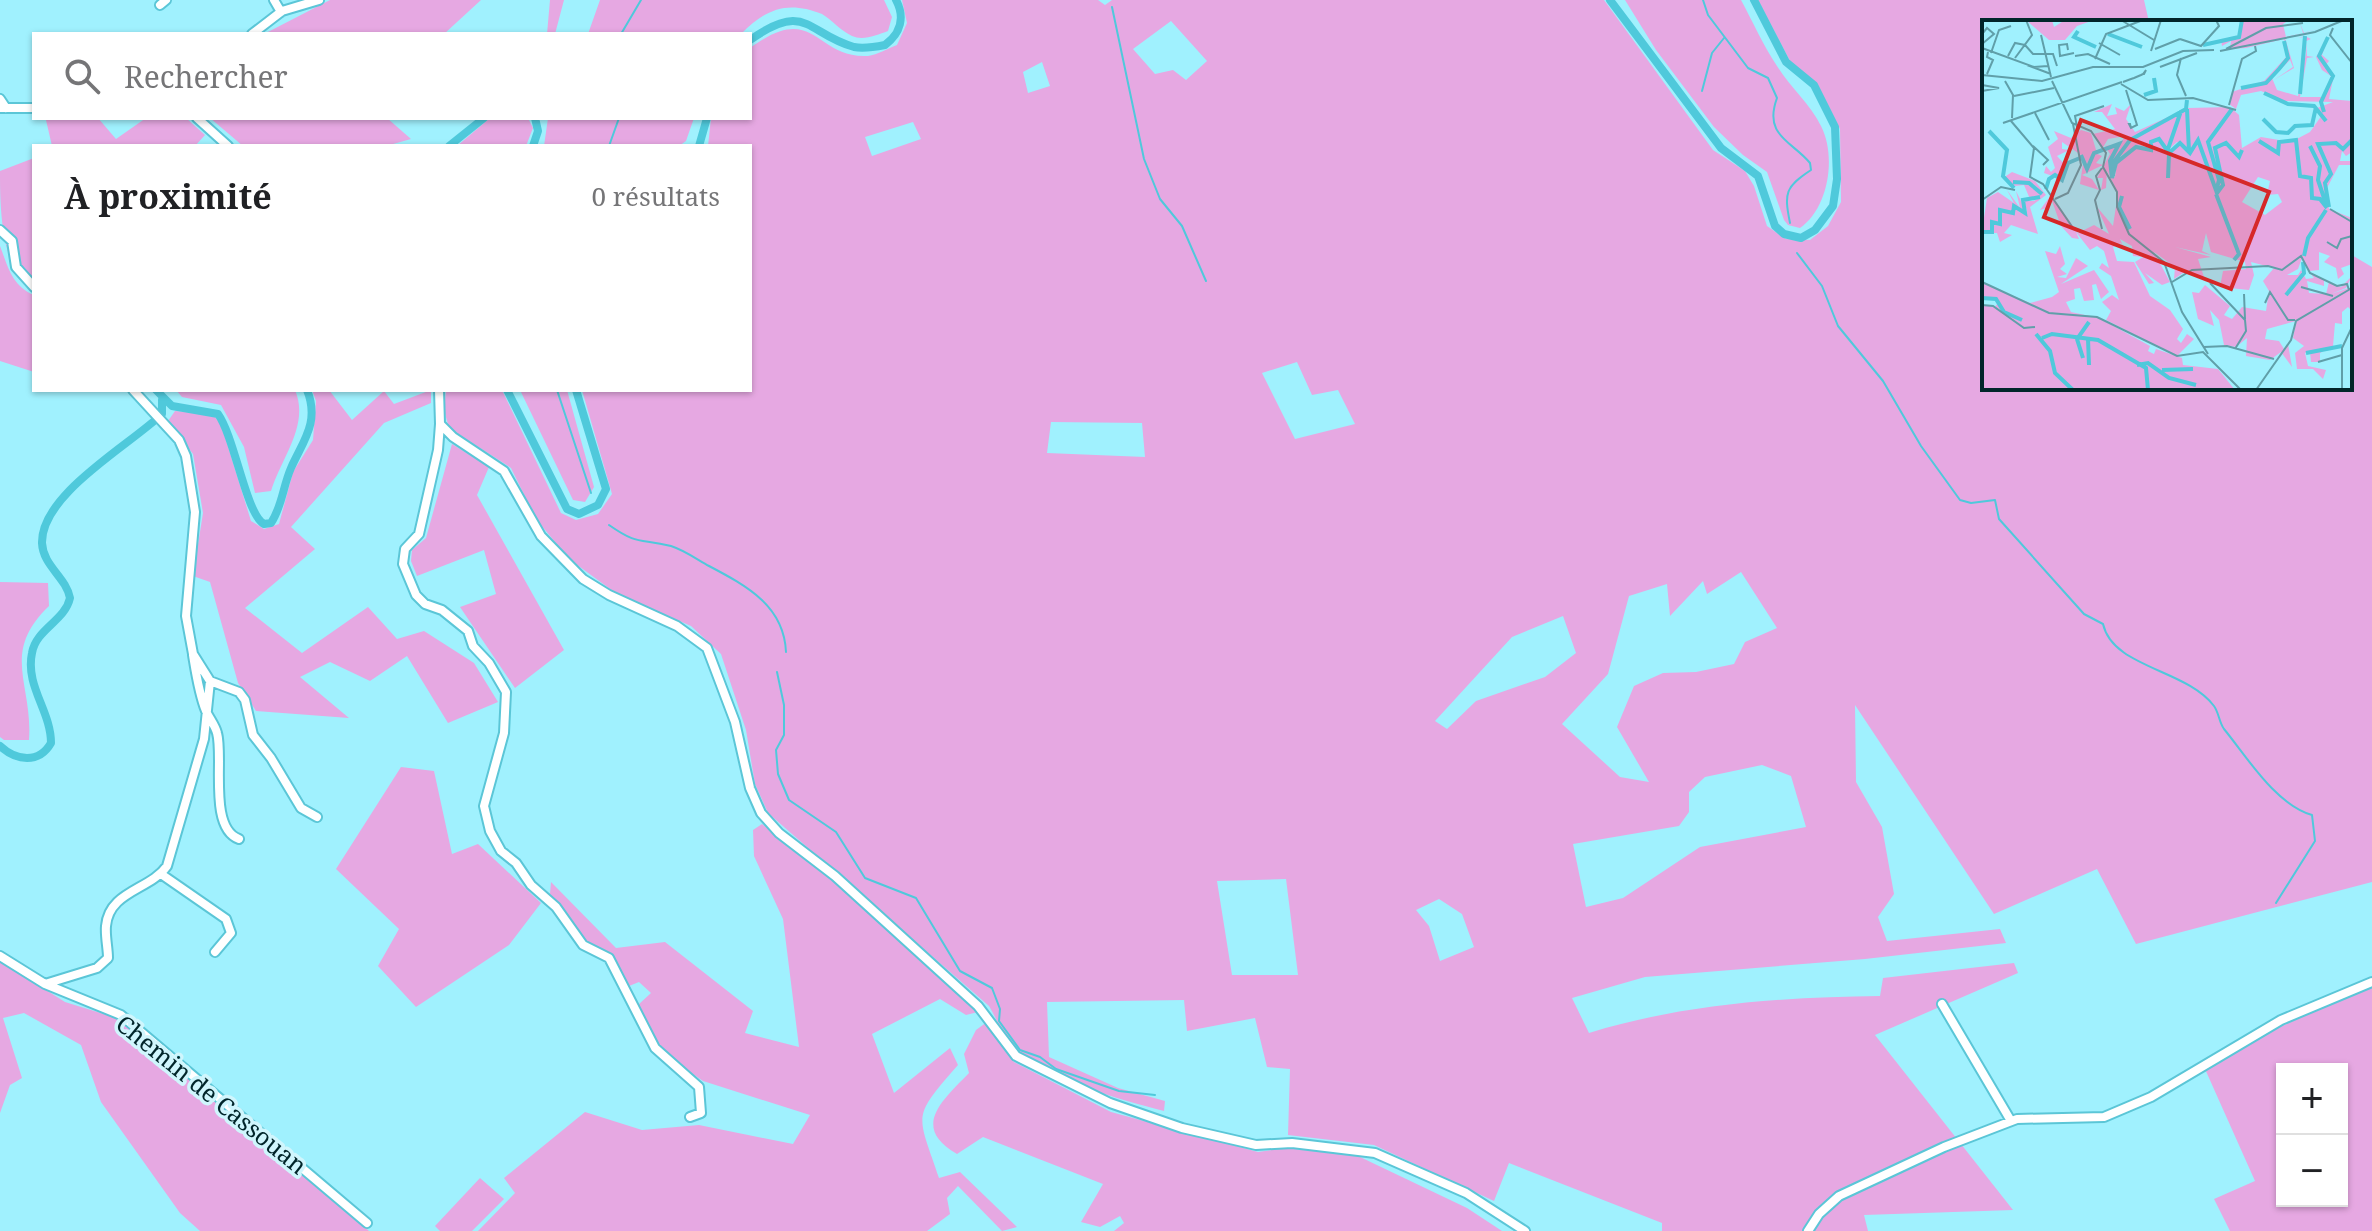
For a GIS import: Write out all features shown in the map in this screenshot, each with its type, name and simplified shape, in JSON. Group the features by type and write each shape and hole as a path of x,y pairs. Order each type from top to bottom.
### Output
{"street":[{"path":"274,0 281,12"},
{"path":"255,32 281,12 319,0"},
{"path":"0,99 3,108 32,108"},
{"path":"199,120 226,144"},
{"path":"0,230 12,241 16,267 32,285"},
{"path":"135,392 179,440 186,456 194,498 186,616 205,710 217,731 218,781 226,826 239,839"},
{"path":"439,392 438,450 419,534 405,549 403,564 416,595 425,604 442,610 468,631 473,646 489,663 506,692 504,733 484,806 490,831 501,851 516,863 531,885 556,907 583,945 609,958 655,1048 699,1087 703,1107 701,1113 690,1117"},
{"path":"440,424 453,437 484,454 504,471 541,536 583,579 609,595 677,626 707,648 735,722 750,788 761,813 779,833 835,876 978,1006 1016,1056 1110,1103 1182,1128 1256,1145 1292,1143 1375,1153 1475,1198 1525,1231"},
{"path":"193,654 210,681 239,692 245,700 253,735 271,758 301,808 317,817"},
{"path":"45,984 104,963 108,958 106,926 118,900 161,874 167,866 204,739 210,681"},
{"path":"161,874 226,919 231,933 215,952"},
{"name":"Chemin de Cassouan","path":"0,956 45,984 121,1015 367,1223"},
{"path":"1808,1231 1819,1214 1851,1189 2011,1121 2104,1117 2151,1097 2281,1020 2372,982"},
{"path":"1942,1004 2011,1121"}],"shaded area":[{"path":"330,0 481,0 446,32 268,32"},
{"path":"550,0 564,0 556,32 547,32"},
{"path":"600,0 884,0 892,17 888,31 865,38 848,34 822,14 798,8 768,13 743,32 589,32"},
{"path":"902,0 1098,0 1105,5 1112,0 1604,0 1713,150 1745,171 1754,186 1767,226 1786,239 1810,240 1828,226 1841,202 1840,129 1818,86 1790,61 1758,0 2144,0 2149,20 1982,20 1982,390 2352,390 2352,255 2372,267 2372,882 2136,944 2097,869 1994,914 1855,705 1856,782 1882,827 1894,894 1878,917 1887,941 2000,929 2006,943 1865,959 1645,977 1572,998 1589,1033 1660,1015 1733,1004 1880,996 1883,978 2014,963 2018,973 1875,1035 2013,1210 1864,1215 1868,1231 1662,1231 1662,1223 1509,1163 1494,1201 1374,1145 1288,1135 1290,1069 1267,1067 1255,1018 1187,1031 1184,1000 1047,1002 1049,1057 1118,1088 1165,1101 1164,1111 1086,1088 1047,1070 1011,1045 989,1006 768,813 755,784 746,730 721,654 691,626 617,594 569,559 536,519 511,468 449,428 444,410 446,392 503,392 561,513 576,520 598,514 612,494 583,392 752,392 752,144 708,144 711,120 752,120 752,47 772,35 789,29 802,30 850,55 868,56 897,45 907,23","holes":["1171,21 1207,61 1186,80 1173,70 1155,74 1133,49","1042,62 1050,86 1028,93 1023,72","913,122 921,139 872,156 865,137","1297,362 1312,395 1338,390 1355,424 1295,439 1262,373","1051,422 1142,423 1145,457 1047,453","1741,572 1777,628 1745,642 1734,664 1696,672 1663,673 1634,686 1617,727 1649,782 1620,777 1562,724 1608,674 1629,596 1667,584 1670,616 1703,581 1707,594","1563,616 1576,653 1545,677 1476,701 1447,729 1435,721 1512,637","1762,765 1791,776 1806,827 1700,847 1623,898 1586,907 1573,844 1679,826 1689,812 1689,792 1705,777","1286,879 1298,975 1232,975 1217,881","1439,899 1462,914 1474,947 1440,961 1429,926 1416,910"]},
{"path":"1625,0 1741,0 1772,58 1816,118 1826,139 1829,167 1823,196 1810,219 1800,228 1788,225 1784,220 1767,172 1743,155 1714,127 1656,50"},
{"path":"46,120 100,120 116,139 143,120 188,120 205,135 197,144 52,144"},
{"path":"212,120 389,120 411,139 393,144 241,144"},
{"path":"488,120 529,120 533,128 527,144 459,144"},
{"path":"548,120 693,120 686,141 682,144 544,144"},
{"path":"32,159 32,286 14,268 8,253 2,218 0,171"},
{"path":"0,246 16,281 32,294 32,371 0,361"},
{"path":"178,392 296,392 299,403 297,429 271,491 255,493 244,447 221,405 182,397"},
{"path":"313,392 331,392 352,420 383,392 394,404 431,392 431,403 384,423 291,527 315,549 245,608 302,653 368,607 397,639 424,631 474,663 498,702 448,723 407,656 370,681 330,662 300,677 349,718 256,711 238,683 210,582 193,576 203,513 193,454 168,421 175,411 212,414 221,424 251,521 264,529 279,524 293,472 313,440 316,401"},
{"path":"521,392 568,392 594,487 585,502 573,500"},
{"path":"452,444 489,467 477,495 564,650 515,688 460,607 496,594 484,550 417,576 411,561 412,550 426,538"},
{"path":"0,582 48,583 49,606 34,623 22,654 29,740 4,740 0,737"},
{"path":"401,767 434,771 452,854 478,844 541,903 509,945 416,1007 378,966 399,929 336,869"},
{"path":"762,824 847,892 978,1012 966,1015 940,999 872,1034 894,1093 950,1048 958,1065 932,1096 923,1117 926,1140 939,1178 960,1172 1017,1227 1002,1231 958,1186 947,1198 950,1214 927,1231 478,1231 515,1193 504,1178 585,1112 642,1130 699,1125 793,1144 810,1115 703,1081 661,1052 638,1005 651,993 639,982 629,986 608,952 586,942 550,894 551,882 616,948 665,942 753,1011 745,1033 799,1047 783,919 754,856 753,830"},
{"path":"0,961 65,1002 120,1019 369,1231 200,1231 180,1213 101,1102 81,1045 24,1013 3,1018 22,1078 10,1085 0,1113"},
{"path":"2372,985 2372,1231 2230,1231 2214,1199 2255,1181 2205,1069 2271,1031"},
{"path":"987,1022 1014,1062 1111,1112 1258,1152 1286,1148 1358,1156 1467,1208 1502,1231 1114,1231 1124,1223 1120,1216 1100,1227 1081,1222 1103,1184 983,1137 957,1154 935,1134 933,1124 941,1103 969,1073 964,1054 976,1030"},
{"path":"480,1178 504,1199 472,1231 440,1231 435,1226"}],"waterway":[{"path":"622,32 641,0"},
{"path":"752,39 769,28 796,21 854,47 885,45 900,24 896,0"},
{"path":"1610,0 1721,148 1758,176 1775,226 1784,234 1801,238 1815,230 1833,206 1837,179 1835,127 1814,85 1786,62 1754,0"},
{"path":"1703,0 1708,15 1748,68 1768,78 1777,98 1774,111 1777,129 1810,163 1811,170 1796,181 1788,192 1790,223"},
{"path":"1112,7 1144,159 1160,199 1182,226 1206,281"},
{"path":"1702,91 1712,53 1724,38"},
{"path":"452,144 482,120"},
{"path":"534,144 538,131 535,120"},
{"path":"610,144 618,120"},
{"path":"700,144 706,120"},
{"path":"1797,253 1822,286 1838,326 1883,381 1921,446 1960,500 1971,503 1995,500 1999,519 2084,614 2103,624 2109,639 2135,660 2202,694 2214,706 2224,729 2263,778 2286,801 2312,815 2315,841 2276,903"},
{"path":"158,392 172,406 218,414 252,506 264,524 271,523 275,517 288,475 311,422 308,392"},
{"path":"508,392 567,509 579,514 598,505 606,489 577,392"},
{"path":"558,392 591,493"},
{"path":"0,746 13,755 27,758 40,754 51,743 47,720 32,676 32,653 39,638 63,613 70,598 43,551 46,525 71,489 162,414 162,400"},
{"path":"609,525 633,539 681,550 750,590 771,610 778,622 786,652"},
{"path":"777,672 784,705 784,735 776,750 778,774 789,800 836,832 865,878 916,898 960,971 992,988 1000,1009 999,1021 1020,1050 1040,1057 1056,1069 1119,1091 1155,1095"}]}
